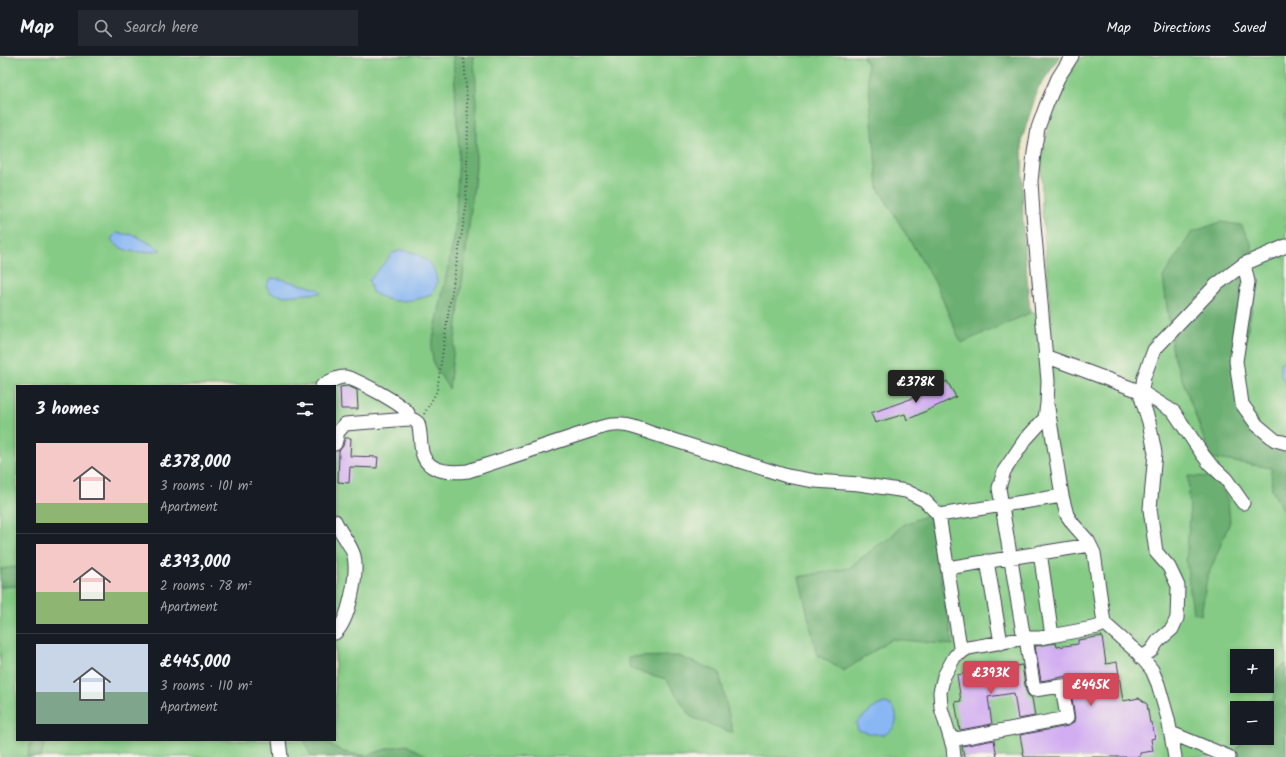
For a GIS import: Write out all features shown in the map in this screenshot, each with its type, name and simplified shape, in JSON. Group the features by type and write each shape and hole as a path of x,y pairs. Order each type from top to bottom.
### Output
{"lane":[{"path":"951,740 1067,718 1062,686 1034,690 999,488 1004,471 1025,440 1045,418 1048,381 1031,181 1038,128 1058,78 1072,56"},
{"path":"1142,658 1172,629 1177,618 1178,586 1169,567 1156,552 1150,509 1155,453 1149,422 1141,397 1144,377 1154,350 1216,285 1244,264 1286,246"},
{"path":"1244,264 1248,282 1236,361 1242,404 1257,425 1275,440 1286,443"},
{"path":"1045,356 1142,392 1174,412 1203,455 1226,480 1243,503"},
{"path":"324,385 331,380 344,377 381,394 400,407 414,421 426,462 439,470 446,472 468,471 602,427 612,424 624,424 787,476 816,481 859,484 906,490 924,500 939,515 961,653"},
{"path":"1047,404 1062,496 1067,515 1072,524 1088,542 1094,553 1104,623 1138,653 1152,670 1158,684 1168,719 1175,757"},
{"path":"336,440 338,432 345,424 414,421"},
{"path":"939,515 1062,496"},
{"path":"336,523 354,556 355,568 352,591 346,615 339,630 336,632"},
{"path":"947,568 1011,556 1090,545"},
{"path":"1040,552 1052,636"},
{"path":"987,561 1001,643"},
{"path":"954,757 951,740 941,708 940,692 944,676 954,656 968,648 1026,638 1052,636 1098,627 1104,623"},
{"path":"1171,733 1229,757"},
{"path":"279,741 281,757"}],"path":[{"path":"414,421 437,391 466,208 468,119 464,56"}],"green space":[{"path":"0,56 863,56 936,284 1051,318 1042,209 1041,158 1054,104 1076,62 1084,56 1286,56 1286,757 0,757"},
{"path":"453,56 473,56 476,81 476,168 449,389 434,365 431,349 455,233 459,152"},
{"path":"863,56 1061,56 1038,88 1022,139 1023,230 1030,313 961,343 936,284 878,188 867,65"},
{"path":"1221,222 1241,225 1251,243 1255,291 1241,365 1235,378 1264,438 1286,453 1286,515 1272,490 1271,468 1211,458 1173,354 1163,277 1192,232"},
{"path":"1188,476 1215,477 1228,501 1230,522 1207,578 1201,615 1193,612 1186,560 1190,516"},
{"path":"930,514 953,645 892,639 844,671 817,655 799,577 849,568 874,548 890,538 902,525"},
{"path":"16,567 16,586 0,587 0,569"},
{"path":"678,656 719,672 733,733 691,717 666,679 630,669 628,657"},
{"path":"1286,664 1286,757 1243,757 1234,753 1240,745 1274,745 1274,701 1271,701 1274,697 1277,670"},
{"path":"32,741 45,741 41,757 27,757"},
{"path":"323,741 344,752 366,756 389,748 406,745 426,755 427,757 312,757 304,742"}],"water":[{"path":"116,233 135,235 161,250 134,252 121,248 111,239"},
{"path":"402,250 419,255 432,266 435,271 437,283 431,295 414,300 395,301 382,298 372,292 369,280 393,253"},
{"path":"271,278 281,279 318,289 321,293 284,296 271,293 266,286"},
{"path":"1286,361 1286,383 1281,376 1280,371 1280,363"},
{"path":"885,703 890,705 896,713 896,723 890,731 885,734 872,734 858,730 856,723 873,708"}],"building":[{"path":"947,381 956,397 907,420 905,414 875,423 871,413 930,392"},
{"path":"348,386 357,390 358,409 341,409 340,387"},
{"path":"345,438 351,438 350,456 378,457 377,468 350,467 349,483 338,482 339,451 343,446"},
{"path":"1102,636 1106,664 1117,662 1123,701 1139,698 1147,704 1150,723 1152,723 1155,738 1151,739 1153,751 1140,753 1140,757 1024,757 1020,735 1068,726 1075,720 1070,685 1067,676 1041,681 1035,646 1056,643 1057,647 1078,644 1078,640"},
{"path":"1022,665 1026,691 1032,698 1035,716 1018,719 1014,693 988,697 992,724 960,730 955,702 961,701 957,675"},
{"path":"994,740 997,757 964,757 962,746"}]}
